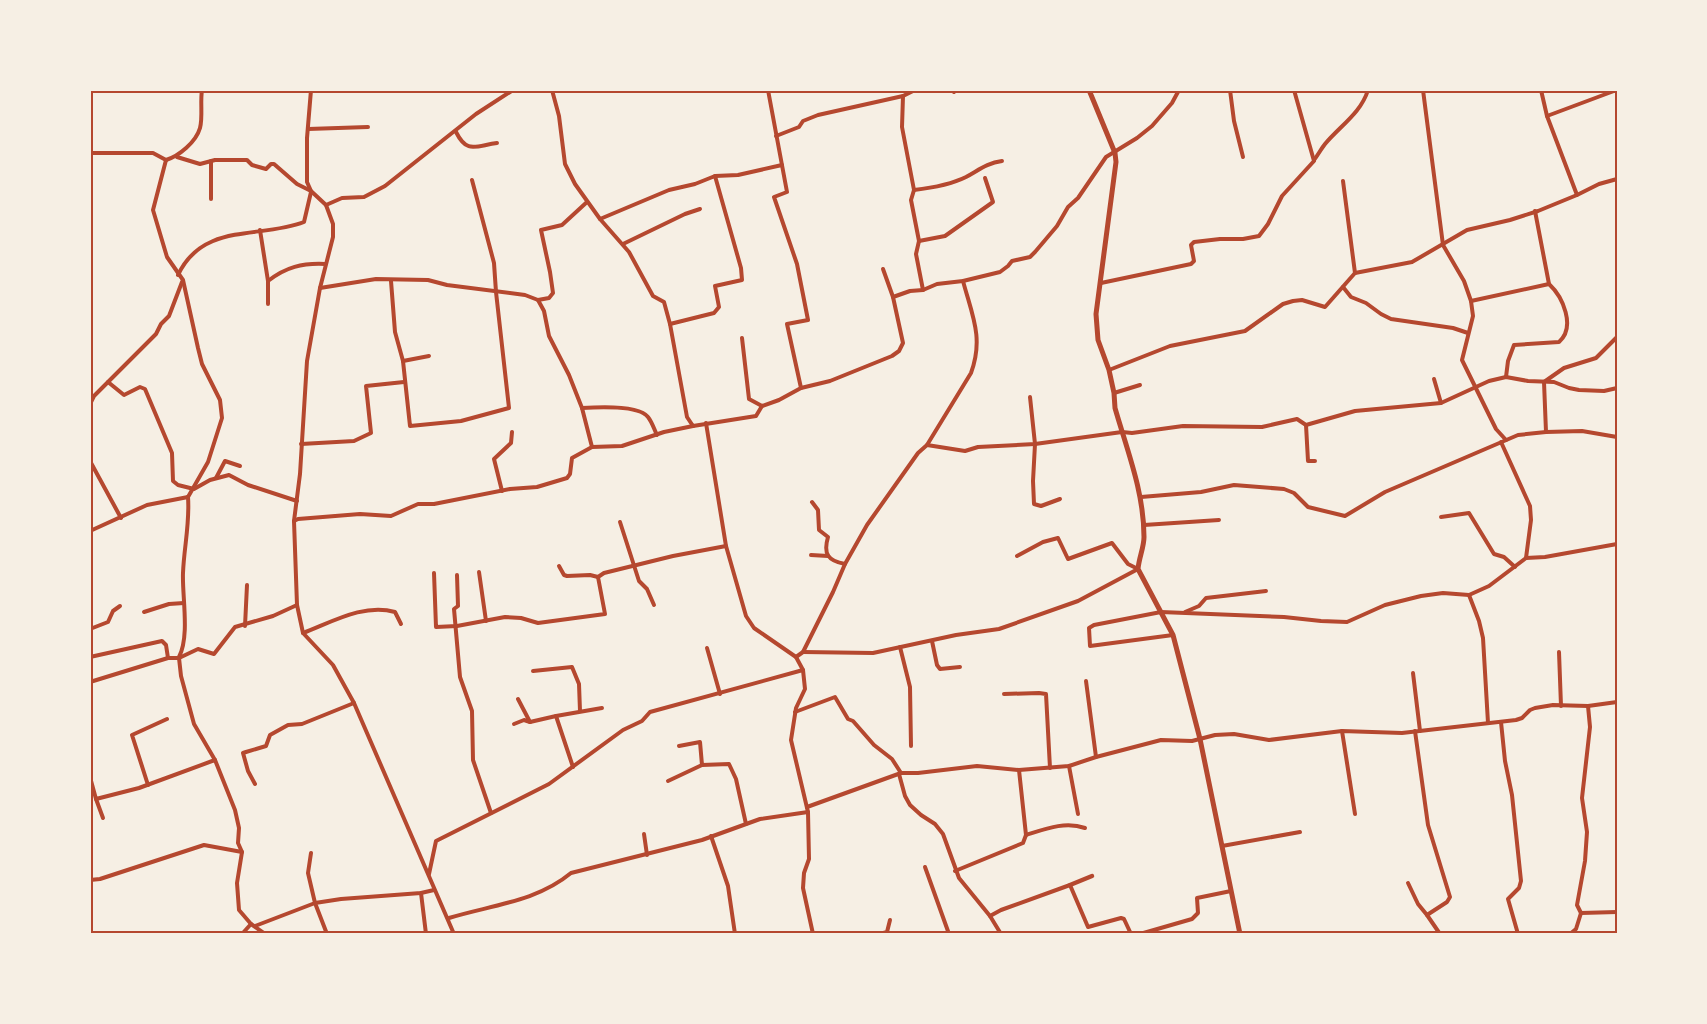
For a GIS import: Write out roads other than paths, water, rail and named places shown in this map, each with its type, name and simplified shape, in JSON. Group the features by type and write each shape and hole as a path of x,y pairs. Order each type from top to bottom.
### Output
{"main road":[{"path":"1089,90 1115,153 1116,162 1099,283 1096,329 1109,370 1115,408 1141,497 1144,541 1138,569 1173,635 1200,739 1240,934"}],"street":[{"path":"90,153 153,153 166,160 177,157 200,128 202,90"},
{"path":"178,275 188,257 221,237 282,228 304,222 311,191 307,182 311,90"},
{"path":"326,204 342,198 364,197 385,186 476,114 513,90"},
{"path":"552,90 559,116 565,164 587,202 629,252 653,296 664,302 687,417 693,426"},
{"path":"768,90 787,192 774,197 797,264 808,320 787,324 801,388"},
{"path":"777,136 799,127 803,121 818,115 903,96 915,90"},
{"path":"893,297 910,291 1000,272 1012,261 1030,257 1057,226 1068,207 1078,198 1106,157 1152,126 1172,103 1179,90"},
{"path":"1230,90 1234,121 1243,157"},
{"path":"1294,90 1314,161"},
{"path":"1099,283 1191,264 1194,261 1191,245 1197,242 1259,236 1268,224 1282,196 1365,100 1368,90"},
{"path":"1423,90 1443,245 1464,281 1471,301 1473,316 1462,360 1496,429 1506,440"},
{"path":"1541,90 1547,116 1577,195"},
{"path":"1547,116 1614,90"},
{"path":"903,96 902,127 914,190 911,200 918,241 916,254 923,290"},
{"path":"308,129 368,127"},
{"path":"456,132 464,145 469,147 497,143"},
{"path":"177,157 200,164 232,159 247,160 252,165 266,169 274,164 297,184 311,191 326,204 333,224 333,237 325,264 307,361 293,544 297,605 303,633 333,665 354,704 454,934"},
{"path":"90,531 147,506 188,497 208,462 218,437 222,418 220,400 200,356 183,280 167,257 153,210 166,160"},
{"path":"211,161 211,199"},
{"path":"914,190 934,188 957,181 990,163 1002,161"},
{"path":"600,219 669,190 695,184 715,176 782,165"},
{"path":"670,324 714,314 719,308 715,286 742,280 741,268 715,176"},
{"path":"918,241 945,236 993,202 985,178"},
{"path":"1109,370 1170,346 1245,331 1283,304 1293,301 1302,300 1325,307 1355,273 1412,262 1467,230 1535,212 1599,184 1617,179"},
{"path":"391,281 394,332 403,361 410,426 461,421 509,408 494,263 472,180"},
{"path":"1343,181 1355,273"},
{"path":"320,288 376,279 428,280 525,295 538,300 549,298 552,293 550,272 541,230 562,225 587,202"},
{"path":"623,244 700,209"},
{"path":"1506,377 1508,361 1514,345 1563,340 1566,310 1557,291 1549,284 1535,212"},
{"path":"260,230 268,281 268,304"},
{"path":"268,281 281,271 295,266 309,263 325,264"},
{"path":"294,521 338,515 391,516 418,504 434,504 537,487 567,478 570,474 572,458 592,447 622,446 706,423 756,416 762,406 801,388 830,381 869,367 898,351 903,343 884,269"},
{"path":"90,404 108,382 156,334 161,324 169,316 183,280"},
{"path":"796,657 803,652 845,564 867,525 918,453 927,445 971,373 975,362 978,332 963,281"},
{"path":"1471,301 1549,284"},
{"path":"1343,288 1351,297 1366,303 1390,319 1454,328 1468,333"},
{"path":"538,300 544,311 549,336 569,375 582,408 592,447"},
{"path":"1544,382 1564,368 1596,358 1617,337"},
{"path":"742,338 749,399 762,406"},
{"path":"403,361 429,356"},
{"path":"927,445 965,451 978,447 1035,444 1183,426 1262,427 1297,419 1306,425 1355,411 1441,403 1489,381 1506,377 1554,382 1579,390 1604,391 1617,388"},
{"path":"1434,379 1441,403"},
{"path":"108,382 124,395 140,387 145,389 172,453 173,481 177,485 194,489 229,475 297,501"},
{"path":"301,444 354,441 371,434 366,386 404,382"},
{"path":"1544,382 1546,432"},
{"path":"1114,393 1140,385"},
{"path":"1030,398 1035,444 1034,504 1041,506 1060,499"},
{"path":"582,408 611,407 641,412 649,418 657,435"},
{"path":"706,423 726,546 746,616 754,628 796,657 803,670 805,689 795,712 791,740 808,809 809,859 804,873 803,888 813,934"},
{"path":"1306,425 1308,462 1315,461"},
{"path":"1141,497 1201,492 1234,485 1284,489 1294,493 1308,507 1345,516 1385,492 1518,435 1582,430 1617,437"},
{"path":"502,491 494,459 512,443 512,432"},
{"path":"1501,442 1530,506 1531,520 1526,558"},
{"path":"90,461 121,518"},
{"path":"216,479 225,461 240,466"},
{"path":"188,497 190,518 183,573 182,651 179,658 181,676 194,724 215,760 235,810 239,828 238,843 242,852 237,883 239,910 265,934"},
{"path":"812,502 818,510 819,530 828,537 826,543 828,556 834,562 845,564"},
{"path":"1441,517 1468,513 1494,554 1504,557 1515,567"},
{"path":"1144,525 1219,520"},
{"path":"620,522 639,581 647,589 654,605"},
{"path":"1017,556 1043,542 1058,538 1068,559 1112,543 1128,564 1138,569"},
{"path":"1173,635 1090,646 1088,633 1089,628 1094,625 1161,612 1347,622 1385,605 1420,596 1443,593 1469,595 1489,585 1526,558 1545,557 1617,544"},
{"path":"598,578 604,573 726,546"},
{"path":"811,555 828,556"},
{"path":"559,566 567,576 590,575 598,578"},
{"path":"803,652 873,653 956,635 999,629 1078,601 1138,569"},
{"path":"479,572 486,621"},
{"path":"434,573 436,627 457,626 505,617 522,618 538,623 602,616 606,613 598,578"},
{"path":"457,575 458,606 454,609 460,677 472,711 473,760 492,813"},
{"path":"245,626 247,585"},
{"path":"1182,613 1199,606 1206,598 1266,591"},
{"path":"1469,595 1483,638 1488,723"},
{"path":"144,612 169,604 184,603"},
{"path":"90,682 168,658 179,658 198,649 214,654 235,627 245,626 297,605"},
{"path":"90,629 108,622 113,611 120,606"},
{"path":"303,633 363,610 395,612 401,624"},
{"path":"90,657 162,641 166,645 168,658"},
{"path":"932,641 940,669 960,667"},
{"path":"900,647 910,687 911,746"},
{"path":"707,648 720,694"},
{"path":"1559,652 1561,706"},
{"path":"533,671 572,667 579,684 580,711"},
{"path":"429,876 436,841 549,783 623,730 642,721 650,712 803,670"},
{"path":"1413,673 1428,825 1450,897 1447,902 1427,915"},
{"path":"1086,681 1096,757"},
{"path":"1004,694 1046,694 1050,768"},
{"path":"795,712 835,697 848,719 853,721 874,745 892,759 900,774 905,796 910,805 935,824 943,834 959,878 990,916 1001,934"},
{"path":"518,699 530,722"},
{"path":"449,918 529,898 571,873 647,855 746,824 808,809 900,774 977,766 1019,770 1050,768 1069,766 1161,740 1200,739 1234,734 1269,741 1342,730 1395,733 1501,722 1522,718 1535,708 1588,706 1617,702"},
{"path":"255,784 243,753 266,746 270,735 288,725 302,723 354,704"},
{"path":"1570,934 1576,929 1581,913 1577,905 1585,861 1587,832 1582,798 1590,727 1588,706"},
{"path":"514,724 524,720 530,722 602,708"},
{"path":"556,716 573,768"},
{"path":"148,785 132,735 167,719"},
{"path":"1501,722 1505,761 1512,795 1521,881 1519,888 1508,899 1518,934"},
{"path":"1342,730 1355,814"},
{"path":"679,746 700,742 702,765"},
{"path":"726,758 736,779 746,824"},
{"path":"96,799 148,785 215,760"},
{"path":"668,782 702,765 729,764"},
{"path":"1069,766 1078,814"},
{"path":"955,871 1023,843 1026,836 1019,770"},
{"path":"90,777 102,818"},
{"path":"1026,836 1044,829 1073,824 1085,828"},
{"path":"1221,846 1300,832"},
{"path":"644,834 647,855"},
{"path":"711,836 728,886 735,934"},
{"path":"90,880 100,879 204,845 242,852"},
{"path":"310,853 308,873 327,934"},
{"path":"925,867 949,934"},
{"path":"990,916 1094,875"},
{"path":"1408,883 1418,904 1440,934"},
{"path":"1070,885 1088,927 1124,918 1131,934"},
{"path":"242,934 253,925 317,903 434,890"},
{"path":"1140,934 1192,920 1198,914 1197,898 1232,890"},
{"path":"421,893 426,934"},
{"path":"1581,913 1617,912"},
{"path":"880,934 887,932 890,920"}]}
